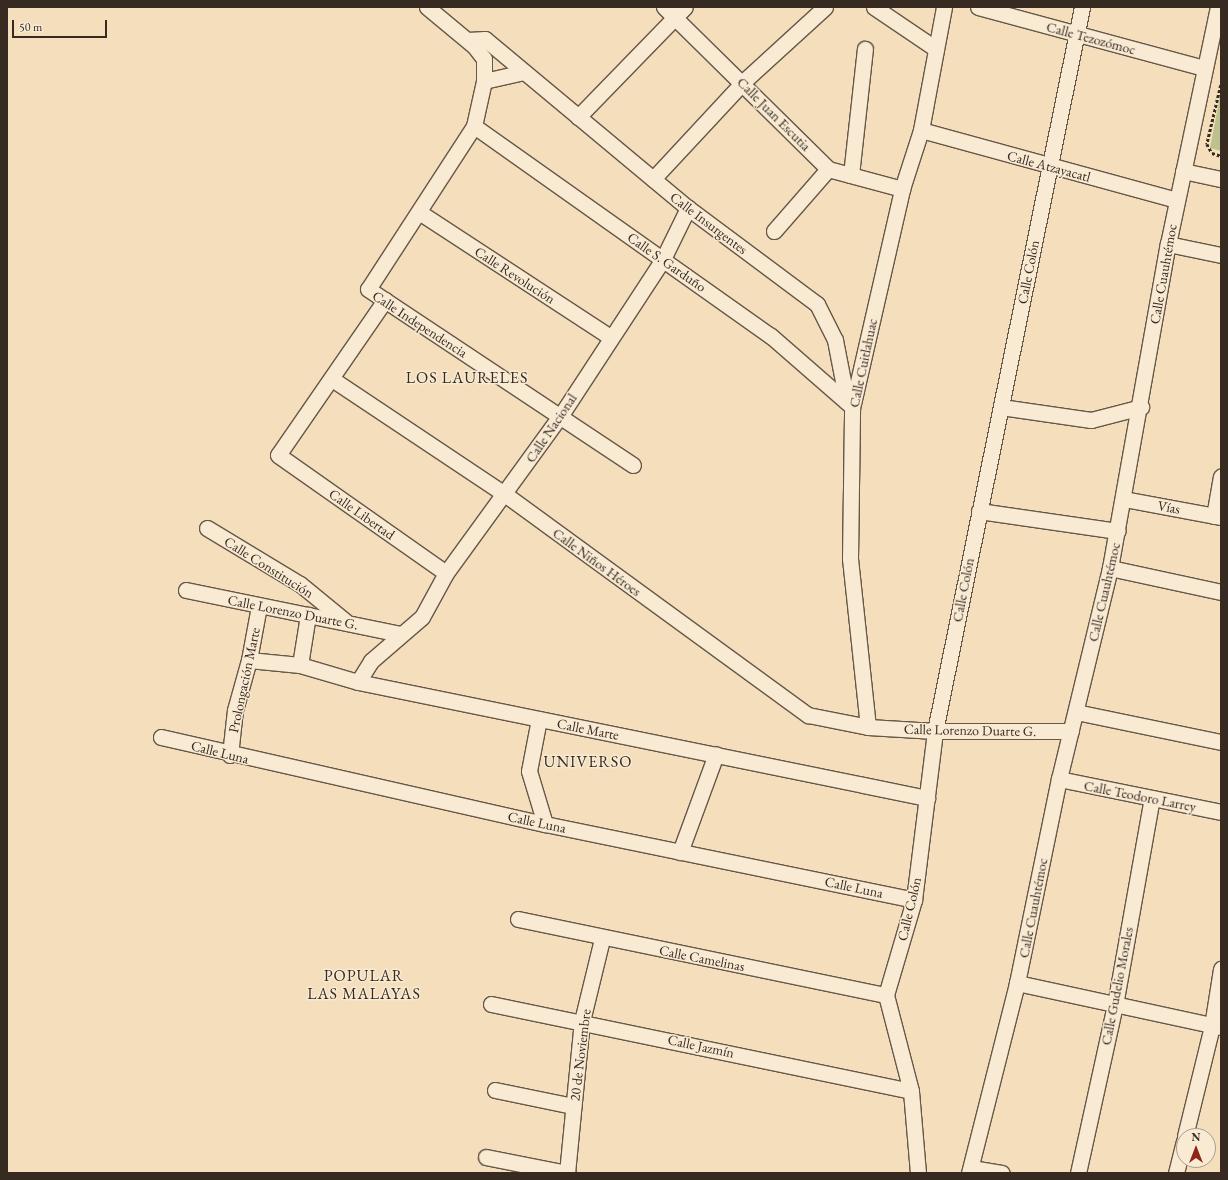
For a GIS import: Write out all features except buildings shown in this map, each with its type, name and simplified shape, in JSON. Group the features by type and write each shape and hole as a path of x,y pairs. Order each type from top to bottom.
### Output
{"street":[{"path":"419,212 474,126 484,81 484,59 468,40 427,7"},
{"path":"652,179 743,82 825,7"},
{"path":"874,7 936,49"},
{"name":"Calle Cuitlahuac","path":"868,727 850,558 850,405 902,189 921,130 944,7"},
{"name":"Calle Tezozómoc","path":"978,7 1076,35 1204,68"},
{"name":"Calle Colón","path":"886,995 914,900 935,731 1082,7"},
{"name":"Calle Cuauhtémoc","path":"970,1170 1018,984 1058,779 1076,712 1118,531 1168,244 1218,7"},
{"path":"578,117 674,10"},
{"name":"Calle Juan Escutia","path":"674,10 828,169"},
{"name":"Calle Insurgentes","path":"468,40 485,39 688,208 818,304 835,340 850,405"},
{"path":"851,175 865,49"},
{"path":"484,81 524,72"},
{"name":"Calle S. Garduño","path":"474,126 771,336 850,405"},
{"name":"Calle Atzayacatl","path":"921,130 1177,200"},
{"path":"774,231 828,169 902,189"},
{"path":"1183,171 1221,179"},
{"name":"Calle Nacional","path":"358,682 371,661 400,634 413,628 422,617 446,573 506,495 561,415 610,337 663,259 688,208"},
{"name":"Calle Independencia","path":"419,212 368,289 561,415 633,465"},
{"name":"Calle Revolución","path":"419,212 610,337"},
{"path":"1168,244 1221,255"},
{"path":"332,379 384,300"},
{"name":"Calle Libertad","path":"332,379 278,455 446,573"},
{"name":"Calle Niños Héroes","path":"332,379 506,495 808,716 868,727"},
{"path":"1001,407 1091,420 1140,408"},
{"path":"1217,516 1221,477"},
{"name":"Vías","path":"1124,499 1217,516"},
{"path":"979,512 1118,531"},
{"name":"Calle Constitución","path":"207,528 300,584 347,623"},
{"path":"1110,568 1221,592"},
{"name":"Calle Lorenzo Duarte G.","path":"186,590 400,634"},
{"name":"Prolongación Marte","path":"230,755 235,710 249,660 258,606"},
{"path":"300,665 308,615"},
{"name":"Calle Marte","path":"249,660 300,665 358,682 926,798"},
{"path":"1076,712 1221,742"},
{"path":"539,719 529,771 545,824"},
{"name":"Calle Lorenzo Duarte G.","path":"868,727 935,731 1071,731"},
{"name":"Calle Luna","path":"161,737 230,755 545,824 914,900"},
{"path":"680,852 716,754"},
{"name":"Calle Teodoro Larrey","path":"1058,779 1221,812"},
{"name":"Calle Gudelio Morales","path":"1078,1173 1115,1005 1152,798"},
{"name":"Calle Camelinas","path":"518,919 602,938 886,995"},
{"name":"20 de Noviembre","path":"567,1173 582,1021 602,938"},
{"path":"1187,1128 1216,1027 1221,969"},
{"path":"1018,984 1216,1027"},
{"path":"886,995 911,1091 918,1173"},
{"name":"Calle Jazmín","path":"491,1004 582,1021 911,1091"},
{"path":"495,1090 573,1106"},
{"path":"486,1157 567,1173"},
{"path":"970,1170 1002,1173"}],"path":[{"path":"1221,85 1207,144 1212,153 1221,156"}],"green space":[{"path":"1221,91 1221,151 1210,148"}],"district":[{"name":"LOS LAURELES","path":"467,378"},
{"name":"UNIVERSO","path":"588,762"},
{"name":"POPULAR LAS MALAYAS","path":"364,985"}]}
